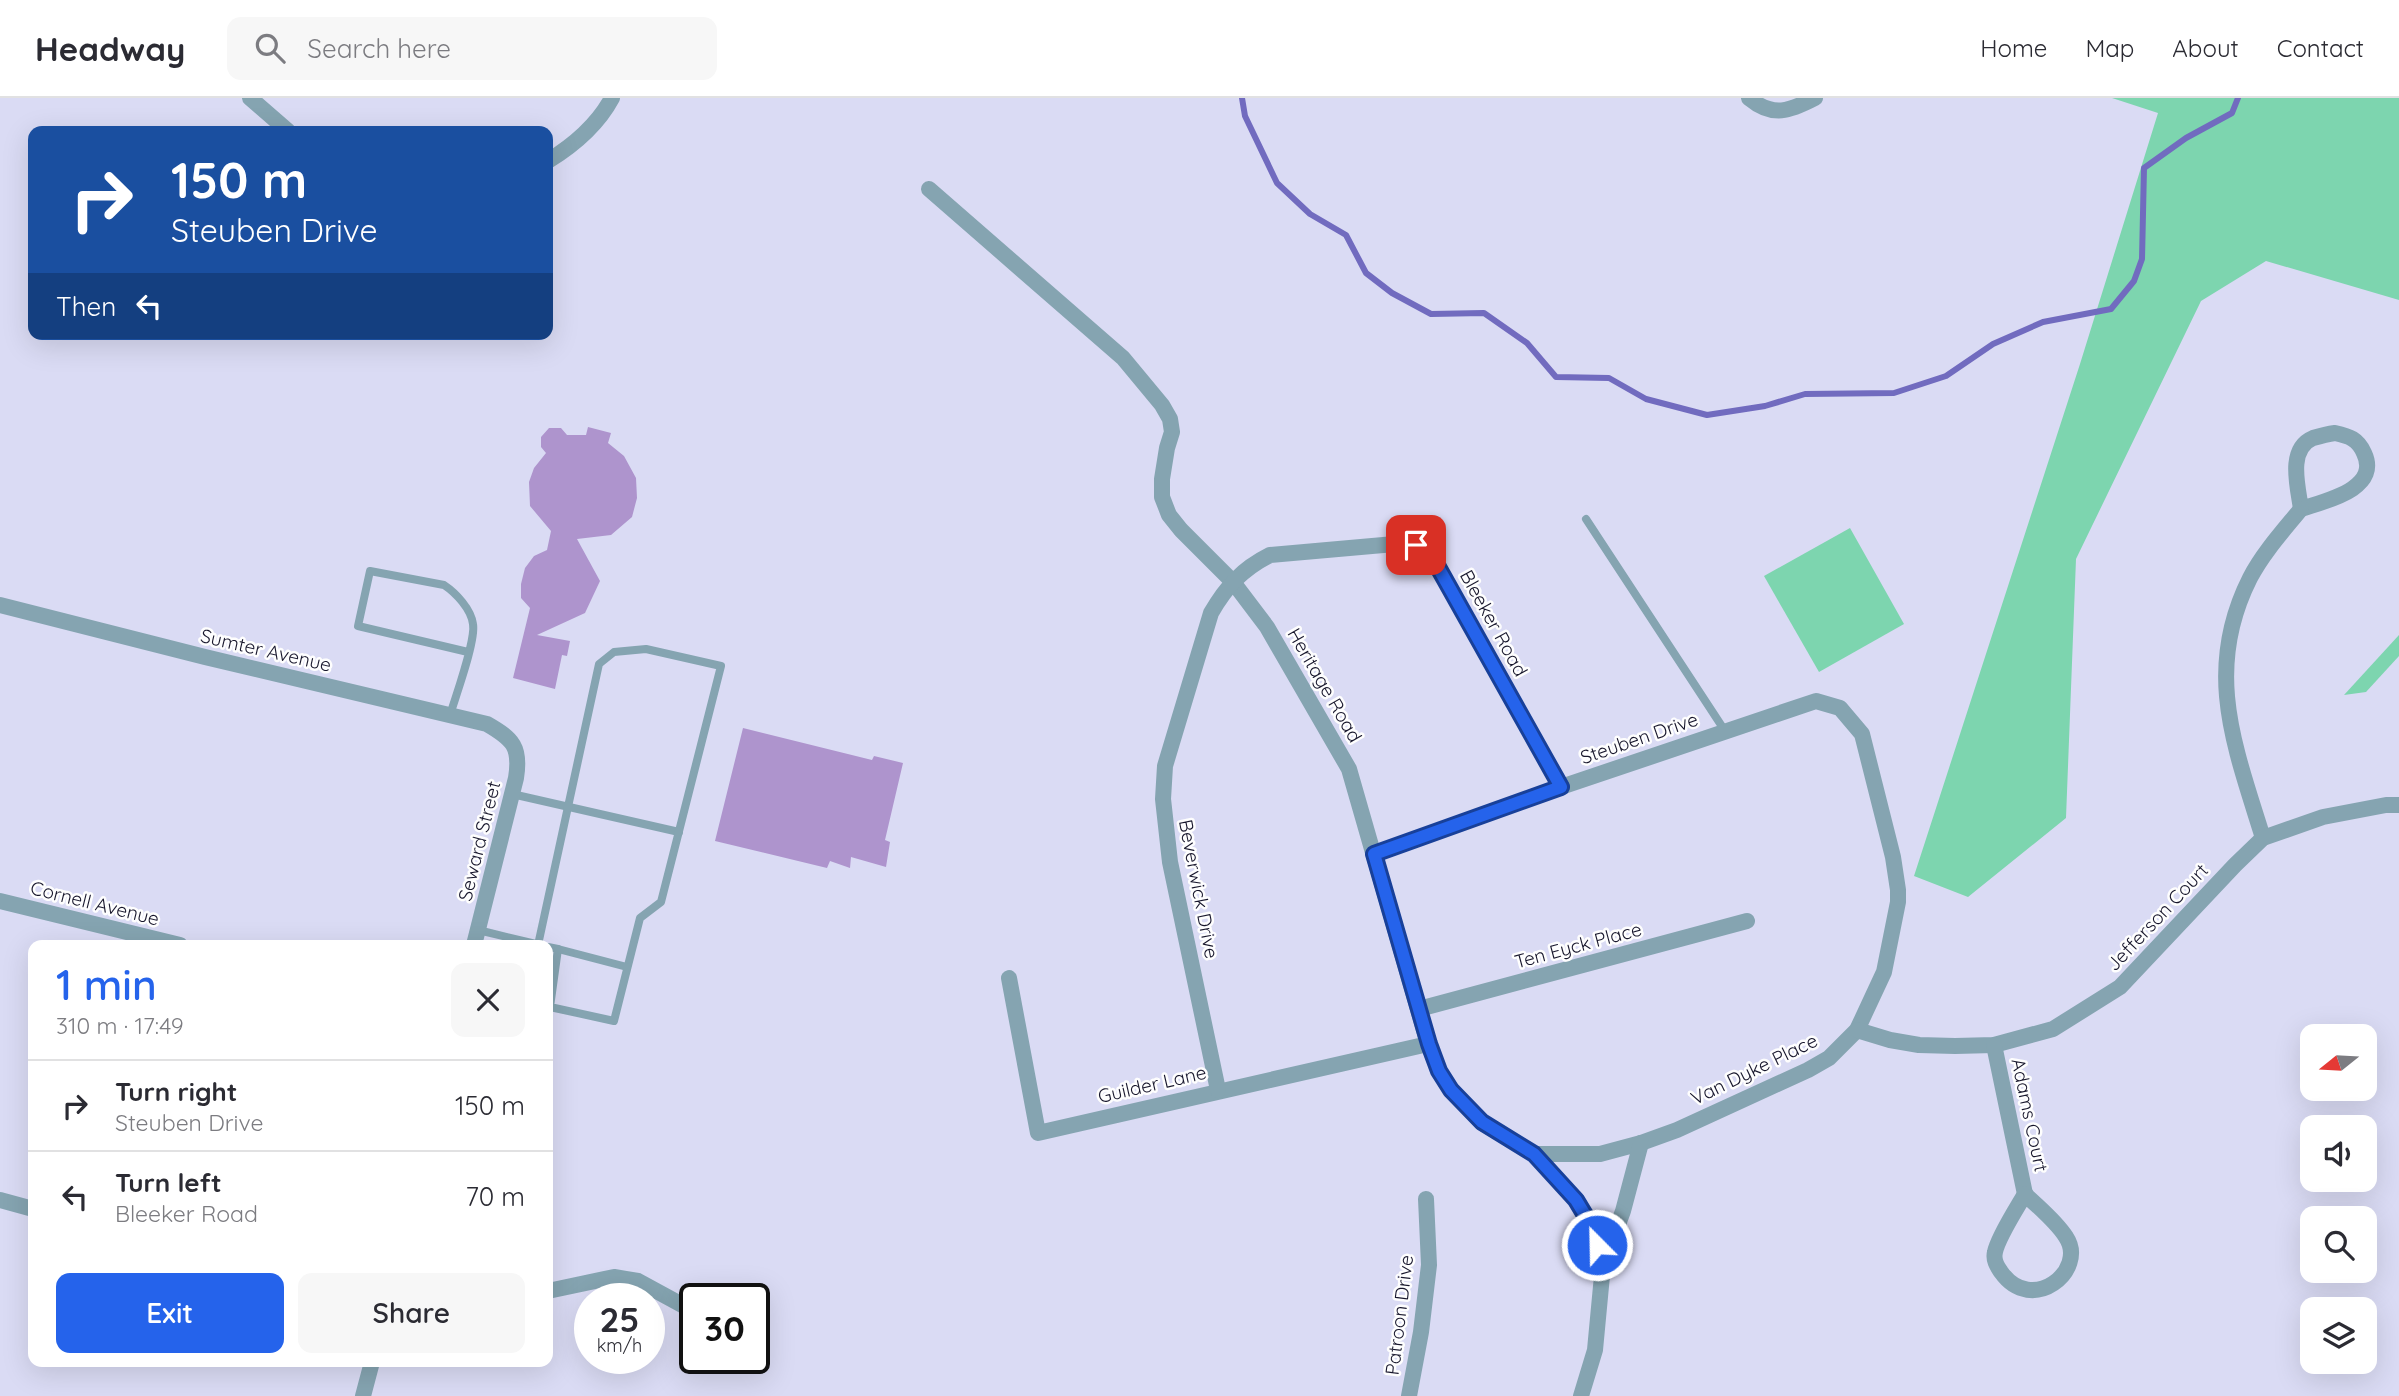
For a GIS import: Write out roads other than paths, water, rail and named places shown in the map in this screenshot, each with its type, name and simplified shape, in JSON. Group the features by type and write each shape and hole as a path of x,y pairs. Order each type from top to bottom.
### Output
{"street":[{"path":"250,98 282,126"},
{"path":"553,157 589,131 603,115 612,98"},
{"path":"1749,98 1760,107 1783,111 1815,98"},
{"name":"Heritage Road","path":"929,189 1123,358 1144,380 1170,419 1172,432 1162,479 1162,497 1181,530 1233,582 1267,627 1349,769 1439,1071 1451,1090 1482,1122 1534,1154 1576,1200 1591,1225 1603,1265"},
{"path":"2263,838 2228,722 2225,669 2235,616 2251,577 2268,550 2301,509 2346,494 2362,481 2368,462 2361,444 2350,436 2335,433 2311,439 2299,452 2296,469 2301,509"},
{"name":"Bleeker Road","path":"1233,582 1250,565 1270,555 1406,543 1426,550 1561,787"},
{"name":"Beverwick Drive","path":"1218,1090 1170,862 1163,799 1165,766 1211,613 1233,582"},
{"name":"Sumter Avenue","path":"0,605 487,724 506,735 516,747"},
{"name":"Steuben Drive","path":"1374,854 1561,787 1816,701 1840,708"},
{"name":"Van Dyke Place","path":"1534,1154 1600,1154 1677,1130 1808,1070 1829,1058 1857,1030 1884,972 1898,890 1893,857 1862,734 1840,708"},
{"name":"Seward Street","path":"476,937 519,762 516,747"},
{"name":"Jefferson Court","path":"1857,1030 1919,1045 1994,1045 2053,1029 2120,987 2263,838 2323,817 2399,804"},
{"name":"Cornell Avenue","path":"0,901 160,940"},
{"name":"Ten Eyck Place","path":"1419,1009 1747,921"},
{"name":"Guilder Lane","path":"1009,978 1038,1133 1429,1044"},
{"name":"Adams Court","path":"1994,1045 2025,1194 2066,1236 2071,1246 2068,1264 2062,1277 2042,1290 2020,1289 2008,1282 1996,1264 1995,1253 2025,1194"},
{"name":"Heritage Road","path":"1581,1396 1595,1350 1603,1265 1623,1211 1641,1143"},
{"name":"Patroon Drive","path":"1410,1396 1429,1265 1426,1199"},
{"path":"0,1200 28,1208"},
{"path":"553,1290 614,1277 638,1281 679,1303"},
{"path":"363,1396 371,1367"}],"lane":[{"path":"1586,519 1725,731"},
{"path":"450,715 468,652 474,627 472,619 454,592 444,585 370,571 358,626 468,652"},
{"path":"540,940 599,664 614,652 646,649 721,666 661,902 640,918 614,1021 553,1008"},
{"path":"512,794 679,832"},
{"path":"476,937 500,940"},
{"path":"553,948 627,967"},
{"path":"553,985 558,949"}],"waterway":[{"path":"1242,98 1245,116 1277,183 1310,214 1346,235 1366,273 1392,293 1431,314 1484,313 1527,343 1556,377 1609,378 1646,399 1707,415 1765,406 1805,394 1894,393 1946,376 1993,344 2043,322 2111,309 2134,281 2142,259 2144,168 2186,138 2232,113 2238,98"}]}
